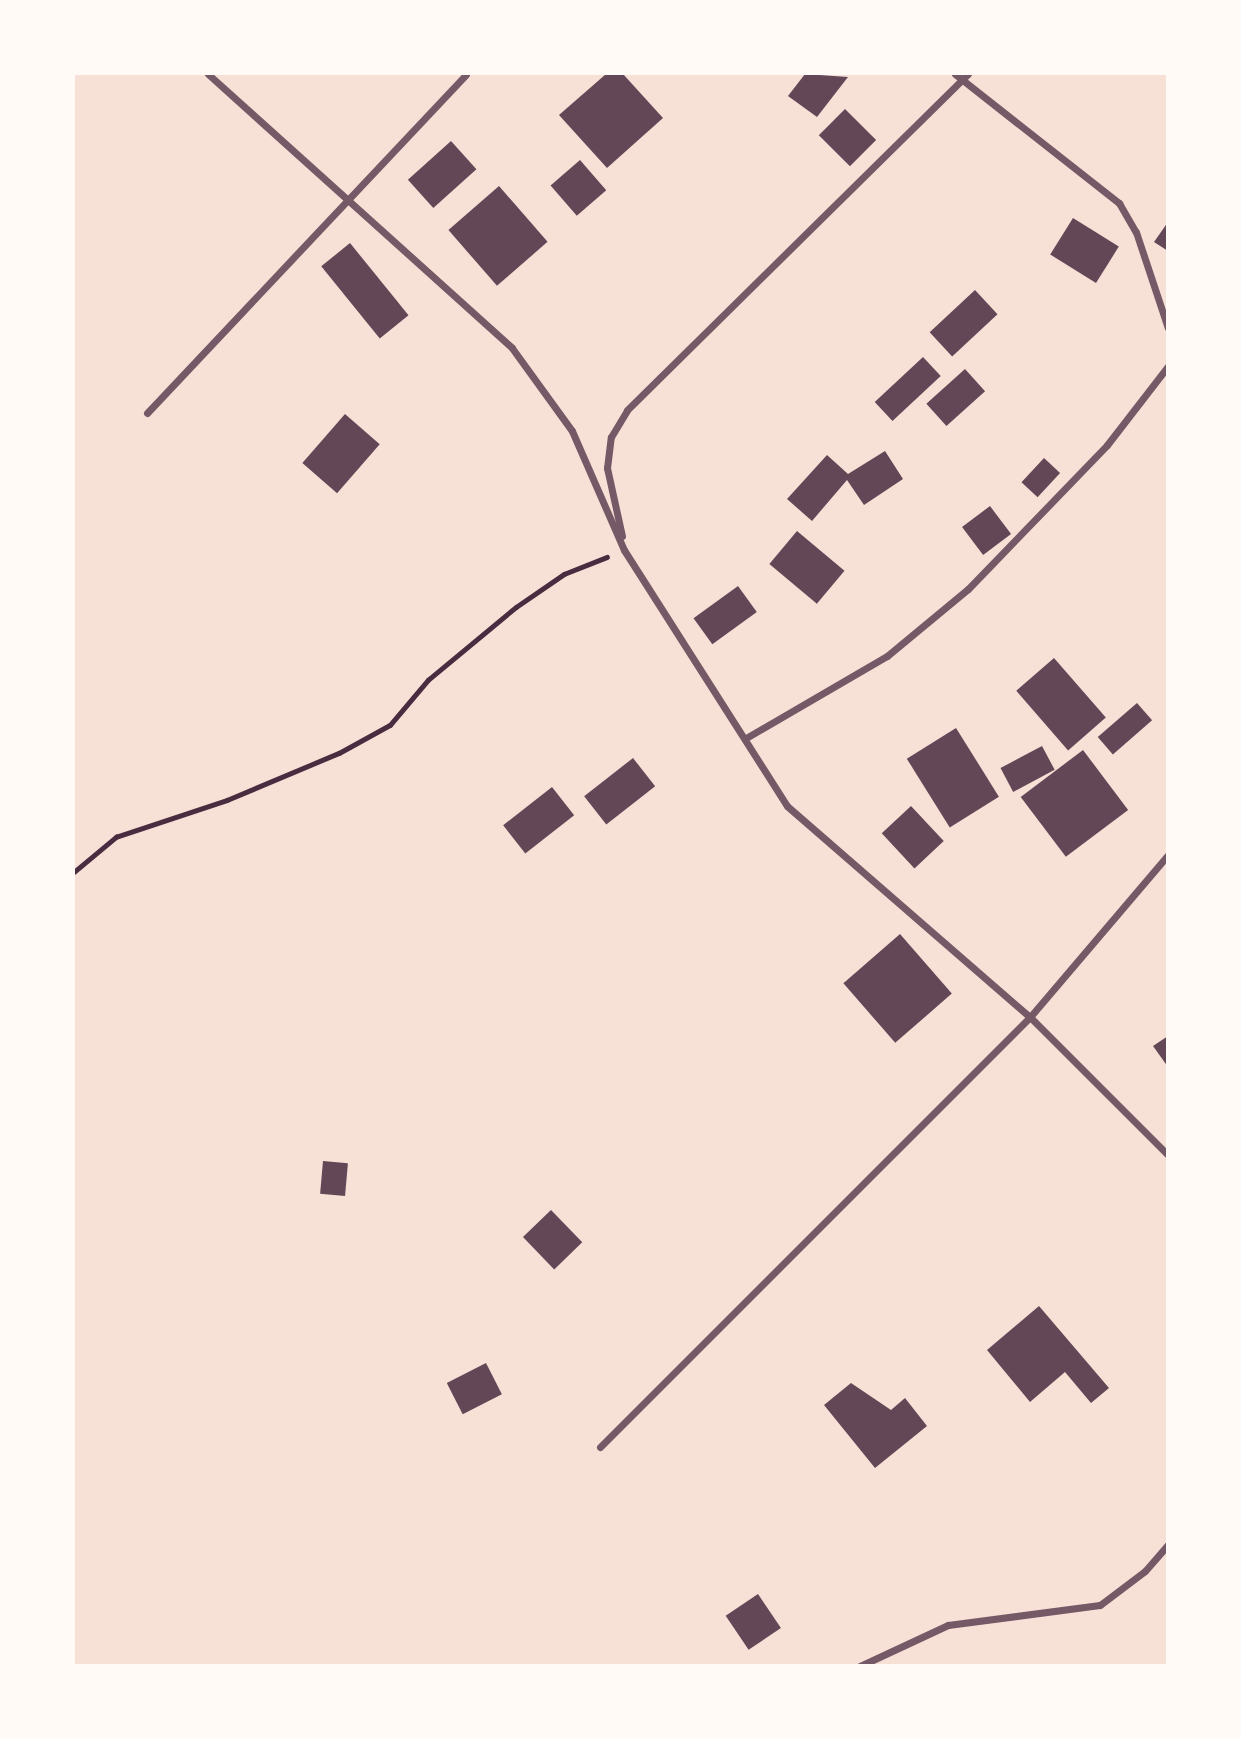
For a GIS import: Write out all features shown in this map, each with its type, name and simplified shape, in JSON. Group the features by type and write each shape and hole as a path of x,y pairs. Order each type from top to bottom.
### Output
{"street":[{"path":"208,74 512,348 572,431 624,550 787,806 1030,1017 1167,1155"},
{"path":"148,413 466,74"},
{"path":"955,74 961,82 1119,203 1136,232 1167,328"},
{"path":"624,550 607,468 611,437 626,410 968,74"},
{"path":"746,738 887,656 968,589 1107,445 1167,366"},
{"path":"600,1447 1030,1017 1167,855"},
{"path":"860,1665 948,1625 1100,1605 1145,1571 1167,1545"}],"path":[{"path":"74,872 116,837 227,800 339,753 390,725 428,680 516,607 564,574 624,550"}],"building":[{"path":"606,74 623,74 663,118 607,168 559,115"},
{"path":"805,74 848,77 817,117 788,96"},
{"path":"845,109 876,140 850,166 819,135"},
{"path":"451,141 476,169 433,208 408,180"},
{"path":"580,160 606,190 577,216 551,186"},
{"path":"499,186 548,242 497,286 448,230"},
{"path":"1073,218 1119,247 1096,283 1050,254"},
{"path":"1168,222 1168,251 1154,242"},
{"path":"350,243 409,315 380,339 321,266"},
{"path":"975,290 998,314 952,356 930,332"},
{"path":"923,357 941,376 892,421 875,402"},
{"path":"965,369 985,391 946,426 926,404"},
{"path":"345,414 380,444 337,493 302,463"},
{"path":"885,451 903,479 864,505 847,480 812,521 787,499 827,455 848,474"},
{"path":"1044,458 1060,473 1038,497 1021,482"},
{"path":"990,506 1011,534 983,555 962,527"},
{"path":"797,531 844,571 817,604 769,564"},
{"path":"738,586 757,612 712,644 694,618"},
{"path":"1054,658 1106,718 1068,750 1016,691"},
{"path":"1137,703 1152,720 1113,754 1098,737"},
{"path":"956,728 999,797 950,827 907,759"},
{"path":"1042,746 1055,770 1013,792 1001,768"},
{"path":"1083,750 1128,810 1066,857 1021,797"},
{"path":"633,758 655,786 606,825 584,796"},
{"path":"552,787 574,815 525,854 503,825"},
{"path":"911,806 944,841 914,868 882,833"},
{"path":"900,934 952,994 895,1043 843,983"},
{"path":"1168,1036 1168,1067 1153,1046"},
{"path":"323,1161 348,1163 345,1196 320,1194"},
{"path":"551,1210 582,1242 554,1269 523,1237"},
{"path":"1039,1306 1109,1388 1091,1403 1065,1372 1030,1402 987,1350"},
{"path":"486,1363 502,1394 463,1414 447,1383"},
{"path":"851,1383 891,1410 905,1398 927,1426 875,1468 824,1405"},
{"path":"758,1594 781,1628 749,1650 726,1616"}]}
